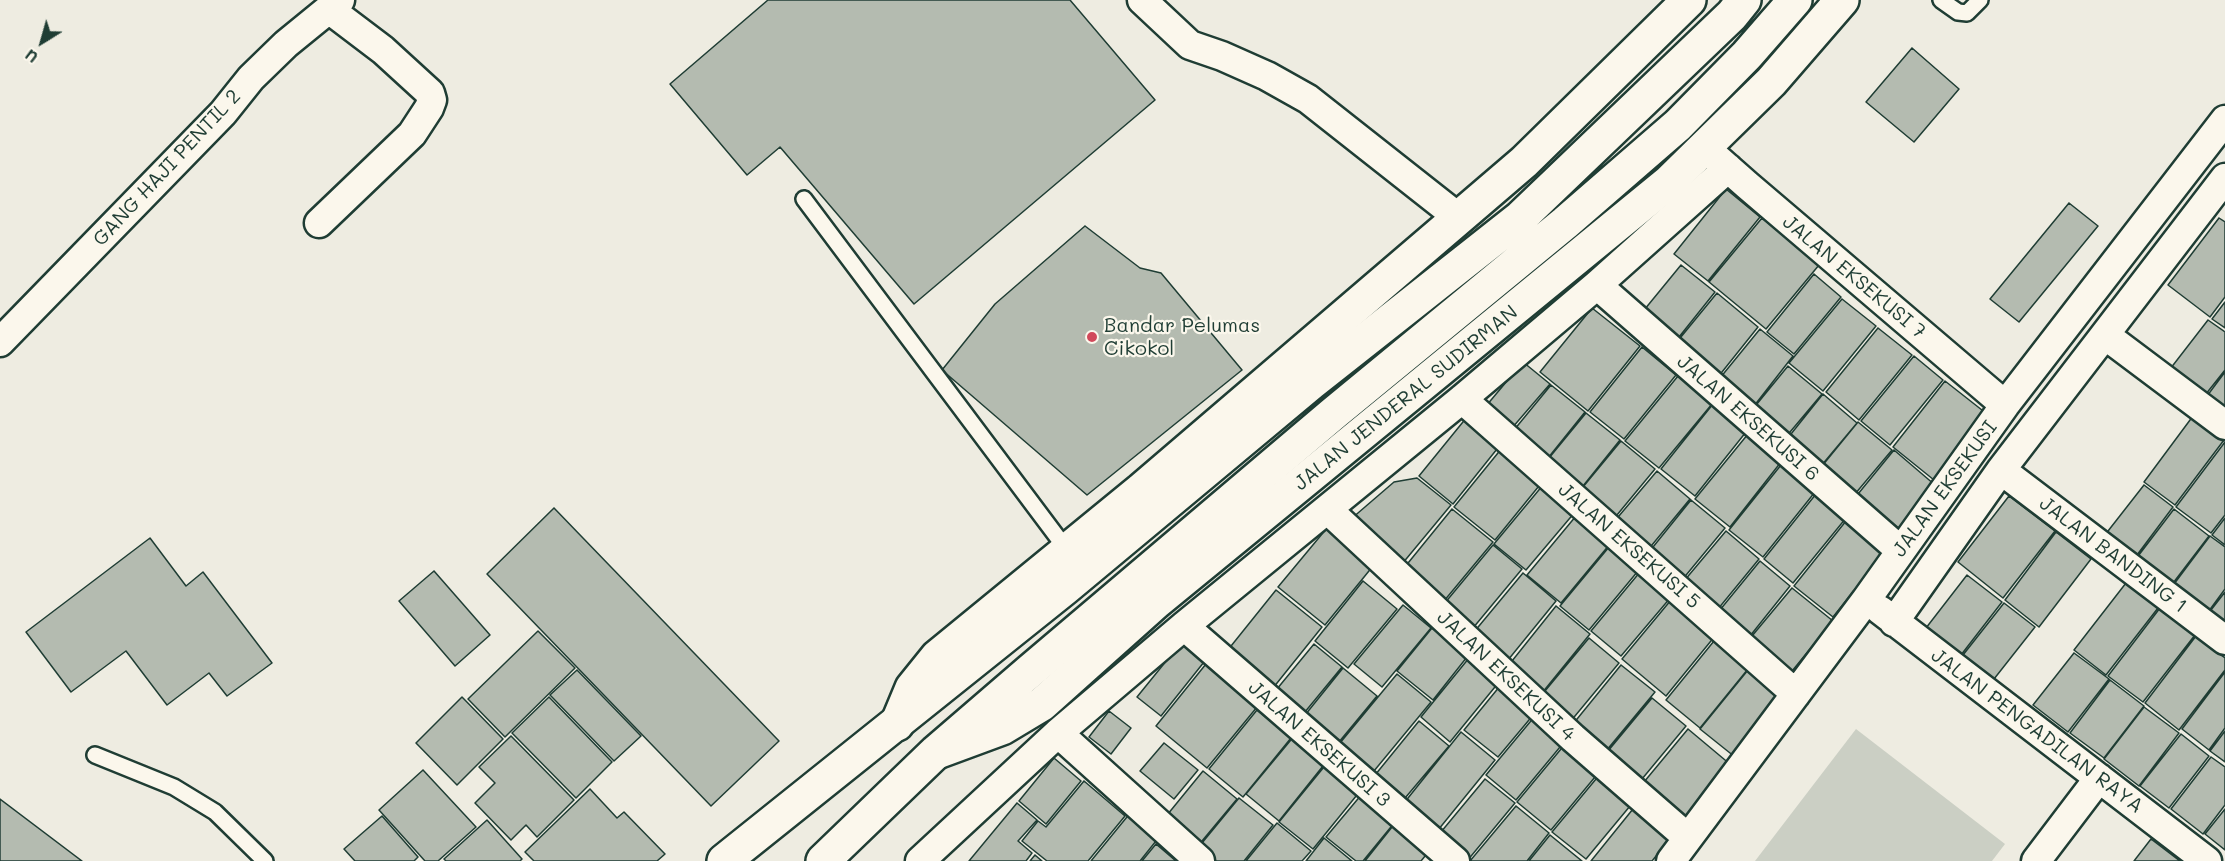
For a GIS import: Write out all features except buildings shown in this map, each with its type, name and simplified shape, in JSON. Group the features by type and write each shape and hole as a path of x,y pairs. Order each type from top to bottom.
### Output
{"main road":[{"path":"897,724 912,688 937,657 1141,490 1459,219 1524,162 1689,0"},
{"path":"724,861 897,724 1311,383 1520,218 1724,23 1744,0"},
{"name":"JALAN JENDERAL SUDIRMAN","path":"823,861 936,752 1335,413 1565,223 1678,125 1748,55 1796,0"},
{"name":"JALAN JENDERAL SUDIRMAN","path":"936,752 1002,728 1042,704 1156,602 1669,182 1771,82 1842,0"}],"street":[{"path":"1142,0 1190,45 1267,76 1308,99 1459,219"},
{"path":"319,223 412,134 432,100 430,93 334,4"},
{"name":"GANG HAJI PENTIL 2","path":"0,342 223,113 251,78 286,44 334,4"},
{"name":"JALAN EKSEKUSI","path":"1671,861 1866,600 2005,405 2225,120"},
{"name":"JALAN EKSEKUSI 7","path":"1704,146 2005,405"},
{"path":"930,858 1059,733 1184,626 1328,510 1597,285 1728,168"},
{"name":"JALAN EKSEKUSI","path":"1894,622 2001,470 2105,334 2220,196"},
{"name":"JALAN EKSEKUSI 6","path":"1597,285 1613,302 1900,551"},
{"path":"2105,334 2225,425"},
{"name":"JALAN EKSEKUSI 5","path":"1462,399 1796,694"},
{"name":"JALAN BANDING 1","path":"2001,470 2225,640"},
{"name":"JALAN EKSEKUSI 4","path":"1328,510 1573,738 1688,838"},
{"path":"1234,539 1259,565"},
{"name":"JALAN PENGADILAN RAYA","path":"1866,600 2207,861"},
{"name":"JALAN EKSEKUSI 3","path":"1184,626 1455,861"},
{"path":"1059,733 1200,861"},
{"path":"2036,861 2099,778"}],"lane":[{"path":"1941,0 1958,12 1967,13 1980,0"},
{"path":"804,199 1067,550"},
{"path":"95,754 174,787 215,812 264,861"}],"shaded area":[{"path":"1856,729 2005,844 1992,861 1755,861"}],"place":[{"name":"Bandar Pelumas Cikokol","path":"1092,337"}]}
